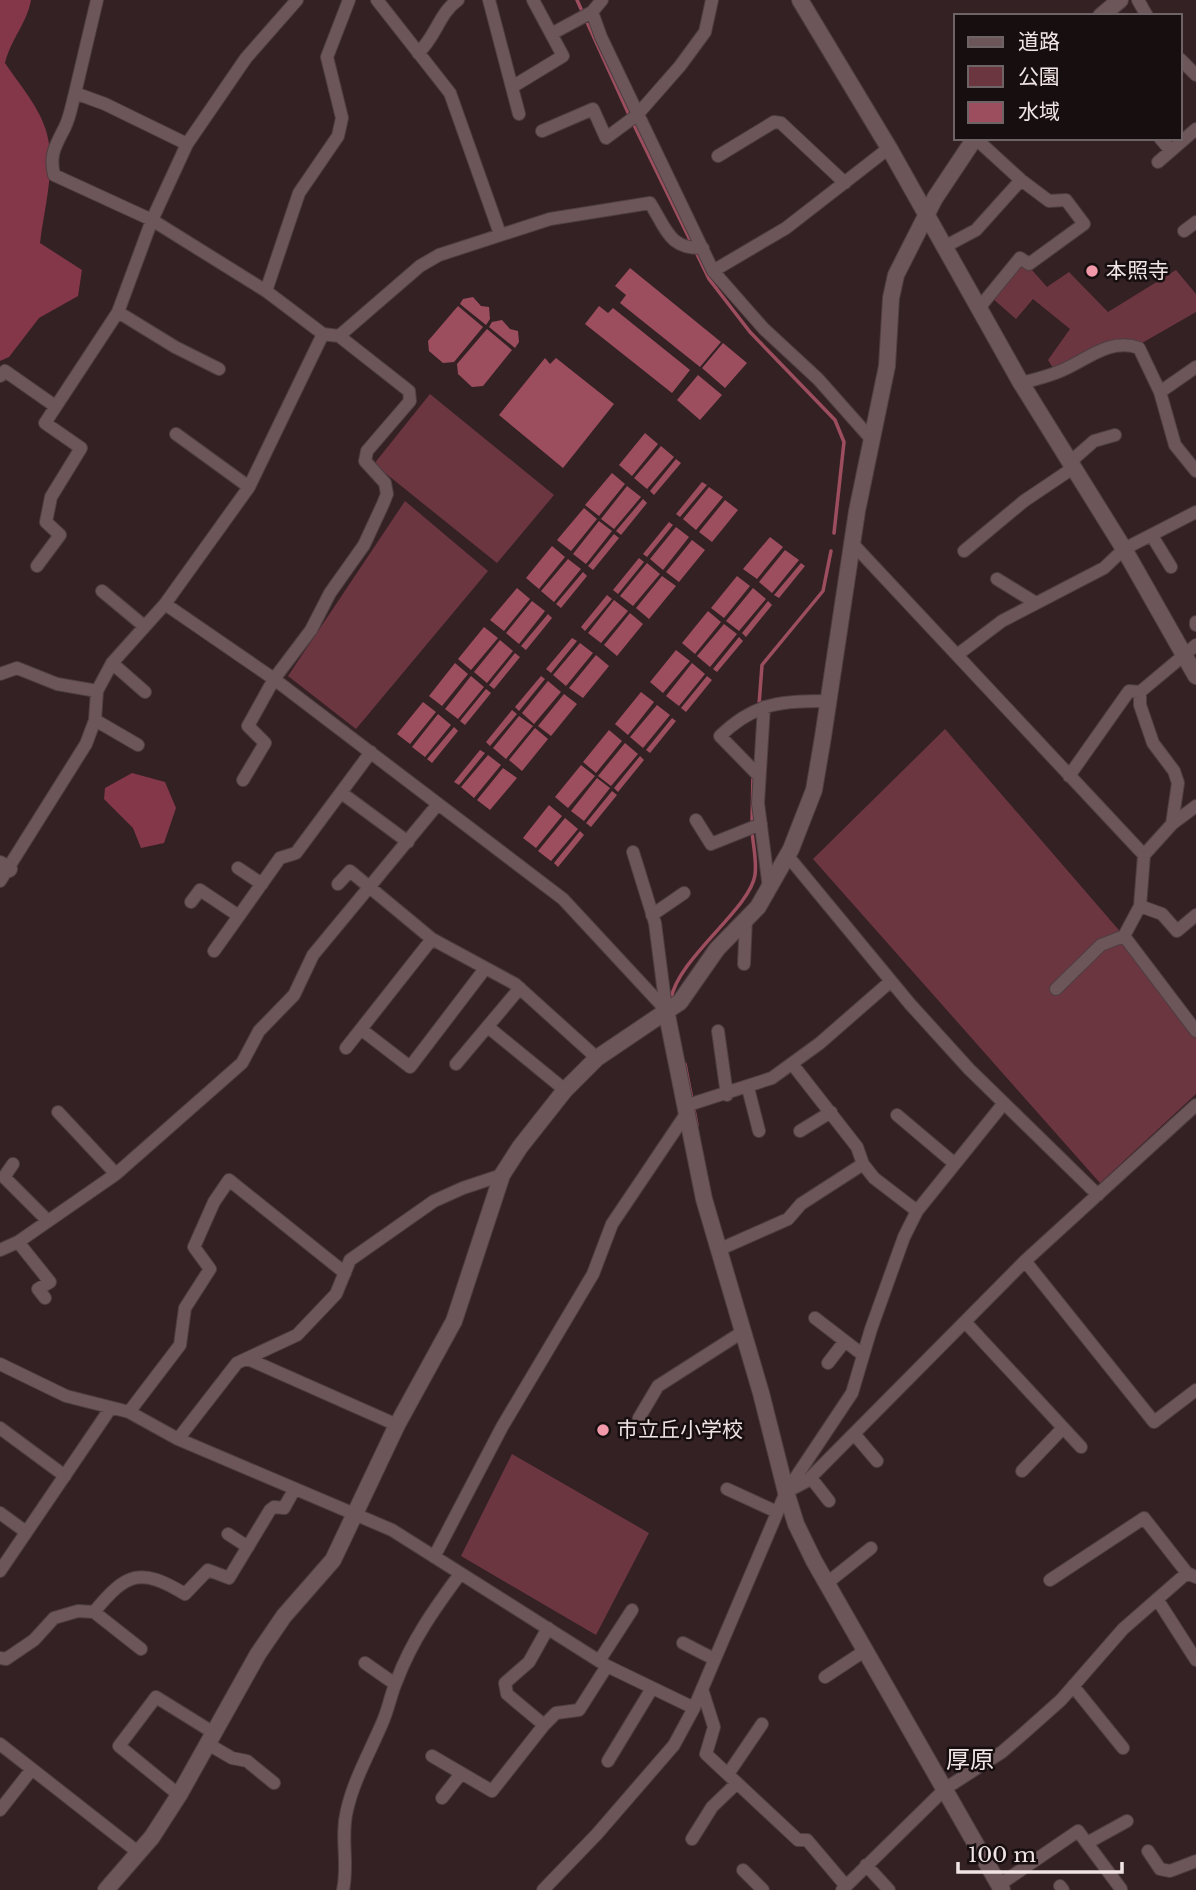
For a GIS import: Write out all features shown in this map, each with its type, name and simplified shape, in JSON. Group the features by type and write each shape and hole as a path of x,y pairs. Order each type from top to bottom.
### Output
{"street":[{"path":"97,0 66,126 56,139 52,154 54,175 152,220 266,290 323,334 339,336 409,391 410,401 367,451 365,461 385,483 387,494 364,545 330,593 311,630 274,679 248,726 265,743 243,780"},
{"path":"37,566 60,535 46,522 51,497 80,448 45,423 118,312 152,220 187,144 246,58 297,0"},
{"path":"266,290 299,193 338,136 342,118 327,57 349,0"},
{"path":"377,0 450,93 500,234"},
{"path":"418,53 430,43 446,8 458,0"},
{"path":"489,0 519,114"},
{"path":"512,87 564,56 533,0"},
{"path":"553,33 592,12 603,0"},
{"path":"542,131 593,109 606,138 638,115 705,32 712,0"},
{"path":"800,0 890,148 1021,383 1190,650 1196,676"},
{"path":"1103,14 1120,0"},
{"path":"592,12 713,271 764,329 818,379 873,441"},
{"path":"1182,62 1196,75"},
{"path":"75,93 105,104 187,144"},
{"path":"718,156 774,122 781,123 845,183"},
{"path":"1158,162 1196,129"},
{"path":"106,1890 139,1853 179,1795 258,1654 284,1616 333,1560 397,1425 454,1321 502,1175 520,1147 565,1090 597,1058 671,1007 769,888 804,822 814,790 852,543 887,366 891,298 896,275 935,198 974,140"},
{"path":"977,140 1021,180 1049,201 1066,200 1084,224 1028,264 1020,258 979,309"},
{"path":"1162,140 1171,151"},
{"path":"713,271 786,228 890,148"},
{"path":"944,247 976,230 1021,180"},
{"path":"339,336 420,266 439,255 550,219 650,203 673,241 684,248 703,248"},
{"path":"1184,231 1196,222"},
{"path":"118,312 175,347 219,369"},
{"path":"3,872 86,744 94,720 97,691 112,663 165,604 249,487 323,334"},
{"path":"1021,383 1060,372 1097,351 1126,343 1139,348 1160,392 1175,445 1196,471"},
{"path":"1160,392 1196,367"},
{"path":"0,376 5,371 55,406"},
{"path":"176,433 249,487"},
{"path":"964,551 1072,465 1094,441 1115,435"},
{"path":"957,655 1002,621 1104,568 1124,549 1196,512"},
{"path":"1152,536 1171,567"},
{"path":"852,543 1144,855"},
{"path":"997,579 1036,603"},
{"path":"102,591 144,626"},
{"path":"165,604 274,679 563,899 671,1007"},
{"path":"1069,776 1129,691 1140,692 1190,650"},
{"path":"112,663 145,692"},
{"path":"4,670 17,668 57,684 97,691"},
{"path":"1140,692 1140,705 1153,743 1174,771 1178,783 1172,824"},
{"path":"755,773 720,736 760,709 783,701 828,701"},
{"path":"760,709 755,773 755,826 769,888"},
{"path":"94,720 138,745"},
{"path":"214,951 279,858 296,853 371,752"},
{"path":"342,794 408,842"},
{"path":"45,1298 38,1289 50,1282 6,1244 48,1221 116,1174 242,1063 259,1031 293,995 313,956 438,804"},
{"path":"1056,989 1101,945 1124,936 1140,906 1144,855 1172,824 1196,806"},
{"path":"695,820 711,844 755,826"},
{"path":"633,852 652,915 671,1007 704,1199 725,1247 744,1331 796,1524 827,1584 1001,1887 1078,1831 1121,1889"},
{"path":"787,855 891,981 961,1060 1098,1195"},
{"path":"238,867 262,884"},
{"path":"338,884 350,871 432,939 520,988 597,1058"},
{"path":"191,902 200,890 239,916"},
{"path":"652,915 684,893"},
{"path":"1140,906 1162,914 1177,931 1196,915"},
{"path":"744,964 746,919"},
{"path":"1124,936 1196,1031"},
{"path":"346,1048 432,939"},
{"path":"362,1030 410,1067 485,970"},
{"path":"434,1557 502,1427 593,1274 612,1224 690,1107 748,1088 793,1065 891,981"},
{"path":"456,1064 520,988"},
{"path":"488,1027 565,1090"},
{"path":"719,1031 727,1095"},
{"path":"793,1065 857,1146 863,1164 874,1178 917,1212"},
{"path":"748,1088 759,1132"},
{"path":"543,1890 597,1834 674,1745 694,1708 786,1492 852,1393 904,1237 917,1212 1004,1103"},
{"path":"786,1492 811,1478 1025,1261 1196,1105"},
{"path":"58,1112 116,1174"},
{"path":"800,1131 831,1112"},
{"path":"897,1115 955,1164"},
{"path":"13,1164 4,1177 48,1221"},
{"path":"725,1247 788,1219 801,1204 863,1164"},
{"path":"178,1439 237,1363 297,1335 336,1294 350,1261 434,1201 502,1175"},
{"path":"129,1412 180,1345 186,1308 210,1269 194,1247 214,1202 229,1180 345,1273"},
{"path":"1025,1261 1154,1422 1196,1390"},
{"path":"815,1318 863,1355"},
{"path":"966,1323 1081,1447"},
{"path":"639,1418 659,1386 744,1331"},
{"path":"828,1363 845,1341"},
{"path":"248,1359 397,1425"},
{"path":"0,1364 66,1396 99,1402 110,1409 129,1412 178,1439 392,1530 603,1663 651,1690 694,1708"},
{"path":"0,1571 110,1409"},
{"path":"0,1428 65,1476"},
{"path":"1022,1471 1063,1428"},
{"path":"855,1435 877,1461"},
{"path":"811,1478 829,1501"},
{"path":"727,1489 777,1512"},
{"path":"94,1612 118,1584 139,1576 159,1578 185,1594 208,1570 229,1578 270,1510 274,1507 284,1508 294,1490"},
{"path":"0,1513 26,1532"},
{"path":"702,1689 714,1727 706,1754 798,1840 807,1840 844,1888 946,1788 1002,1752 1073,1686 1123,1629 1157,1599 1192,1575 1144,1518 1050,1580"},
{"path":"228,1534 248,1547"},
{"path":"827,1584 871,1548"},
{"path":"343,1890 347,1873 343,1839 346,1811 387,1712 395,1684 423,1624 460,1574"},
{"path":"1157,1599 1196,1660"},
{"path":"0,1658 6,1659 34,1640 54,1618 78,1611 94,1612 141,1649"},
{"path":"432,1756 460,1775 492,1791 556,1713 579,1710 632,1611"},
{"path":"544,1726 507,1694 505,1683 529,1662 548,1628"},
{"path":"683,1643 714,1659"},
{"path":"825,1677 866,1650"},
{"path":"365,1663 395,1684"},
{"path":"1073,1686 1123,1748"},
{"path":"608,1761 651,1690"},
{"path":"179,1795 119,1746 156,1697 211,1738 232,1758 247,1760 274,1783"},
{"path":"692,1839 732,1778 762,1724"},
{"path":"0,1744 139,1853"},
{"path":"0,1810 32,1769"},
{"path":"442,1798 460,1775"},
{"path":"1087,1843 1128,1821"},
{"path":"1148,1851 1160,1869 1170,1871 1196,1861"},
{"path":"866,1865 888,1890"},
{"path":"743,1870 763,1890"}],"green space":[{"path":"1024,261 1047,287 1069,272 1108,312 1176,270 1196,294 1196,312 1142,343 1055,371 1048,360 1070,329 1033,299 1016,319 992,298"},
{"path":"430,394 554,495 497,563 374,464"},
{"path":"405,501 488,571 356,729 288,676"},
{"path":"945,729 1124,936 1196,1030 1196,1094 1100,1183 813,859"},
{"path":"512,1454 649,1533 596,1635 461,1556"}],"shaded area":[{"path":"0,0 31,0 5,63 35,106 47,134 50,174 40,243 82,270 78,296 39,318 9,357 0,361"},
{"path":"132,773 165,782 176,808 164,843 141,848 133,828 104,799 105,788"}],"water":[{"path":"630,268 721,342 700,367 620,303 626,295 615,286"},
{"path":"473,297 481,306 489,307 490,319 486,325 460,304 463,299"},
{"path":"458,306 483,327 454,362 443,363 429,351 428,341"},
{"path":"599,306 608,313 613,308 690,370 672,393 585,324"},
{"path":"502,320 510,329 518,331 519,342 515,348 489,327 492,322"},
{"path":"487,329 512,350 483,386 472,387 458,374 457,364"},
{"path":"723,343 747,363 725,388 702,368"},
{"path":"545,358 550,364 556,358 614,404 563,468 499,415"},
{"path":"698,375 722,395 700,420 677,400"},
{"path":"645,433 658,444 632,476 619,465"},
{"path":"661,446 674,457 647,489 634,478"},
{"path":"676,459 681,463 654,495 650,491"},
{"path":"612,473 625,484 599,516 585,505"},
{"path":"702,482 707,485 680,517 676,514"},
{"path":"627,486 641,497 614,529 601,519"},
{"path":"709,487 723,497 696,530 683,519"},
{"path":"643,499 647,503 621,535 616,531"},
{"path":"725,500 738,510 712,542 699,532"},
{"path":"584,508 597,519 571,551 557,540"},
{"path":"599,521 612,531 586,564 573,554"},
{"path":"669,522 673,525 647,557 643,554"},
{"path":"676,527 689,537 663,570 650,559"},
{"path":"614,534 619,538 593,570 588,566"},
{"path":"770,537 783,547 757,579 743,569"},
{"path":"692,540 705,550 679,582 666,572"},
{"path":"552,546 565,557 539,589 526,578"},
{"path":"785,550 799,560 772,593 759,582"},
{"path":"639,558 644,562 618,594 613,590"},
{"path":"568,559 581,569 554,602 541,591"},
{"path":"647,563 660,574 633,606 620,596"},
{"path":"801,563 805,566 779,598 774,595"},
{"path":"583,572 587,576 561,608 556,604"},
{"path":"662,576 676,586 649,619 636,608"},
{"path":"737,576 750,586 724,618 711,608"},
{"path":"517,588 530,599 504,631 490,620"},
{"path":"753,588 766,599 739,631 726,621"},
{"path":"607,595 612,599 585,631 581,627"},
{"path":"614,600 628,611 601,643 588,633"},
{"path":"532,601 545,611 519,644 506,633"},
{"path":"768,601 772,605 746,637 742,633"},
{"path":"708,611 721,622 695,654 682,643"},
{"path":"630,613 643,624 617,656 604,645"},
{"path":"548,614 552,618 526,650 521,646"},
{"path":"724,624 737,634 710,667 697,656"},
{"path":"484,627 498,638 471,670 458,659"},
{"path":"739,637 743,641 717,672 713,669"},
{"path":"572,638 577,641 551,673 546,669"},
{"path":"500,640 513,651 487,683 474,672"},
{"path":"580,643 593,653 566,686 553,675"},
{"path":"676,650 690,661 663,693 650,682"},
{"path":"515,653 520,657 494,689 489,685"},
{"path":"596,655 609,666 583,698 569,688"},
{"path":"455,663 468,674 442,706 429,696"},
{"path":"692,663 705,674 679,706 666,696"},
{"path":"471,676 484,687 458,719 445,709"},
{"path":"541,676 545,679 519,711 515,707"},
{"path":"707,676 712,680 686,712 681,708"},
{"path":"548,681 561,692 534,724 522,713"},
{"path":"486,689 491,693 465,725 460,721"},
{"path":"641,692 654,702 628,735 615,724"},
{"path":"564,694 577,704 551,736 538,726"},
{"path":"423,702 436,712 410,744 397,734"},
{"path":"657,705 670,715 643,748 630,737"},
{"path":"512,710 517,714 490,746 486,742"},
{"path":"438,714 451,725 425,757 412,747"},
{"path":"519,716 533,726 506,759 493,748"},
{"path":"672,718 676,721 650,753 646,750"},
{"path":"454,727 458,731 432,763 427,759"},
{"path":"535,728 548,739 522,771 509,760"},
{"path":"609,730 622,741 596,773 583,762"},
{"path":"625,743 638,754 611,786 598,776"},
{"path":"480,750 485,753 459,785 454,782"},
{"path":"488,755 501,765 474,798 461,787"},
{"path":"640,756 644,760 618,792 614,788"},
{"path":"581,765 595,776 568,808 555,797"},
{"path":"503,768 517,778 490,810 477,800"},
{"path":"597,778 610,788 584,821 571,811"},
{"path":"612,791 617,795 591,827 586,823"},
{"path":"549,805 562,816 536,848 523,838"},
{"path":"565,818 578,829 551,861 538,851"},
{"path":"580,831 584,835 558,867 554,863"}],"waterway":[{"path":"577,0 630,117"},
{"path":"633,123 691,242"},
{"path":"696,252 709,279 750,332 835,420 844,442 834,533"},
{"path":"759,705 762,665 823,591 831,551"},
{"path":"752,824 753,775"},
{"path":"671,999 676,983 686,967 741,903 750,888 755,875 752,831"},
{"path":"685,1064 697,1125"}],"place":[{"name":"本照寺","path":"1092,271"},
{"name":"市立丘小学校","path":"603,1430"}],"district":[{"name":"厚原","path":"970,1760"}]}
